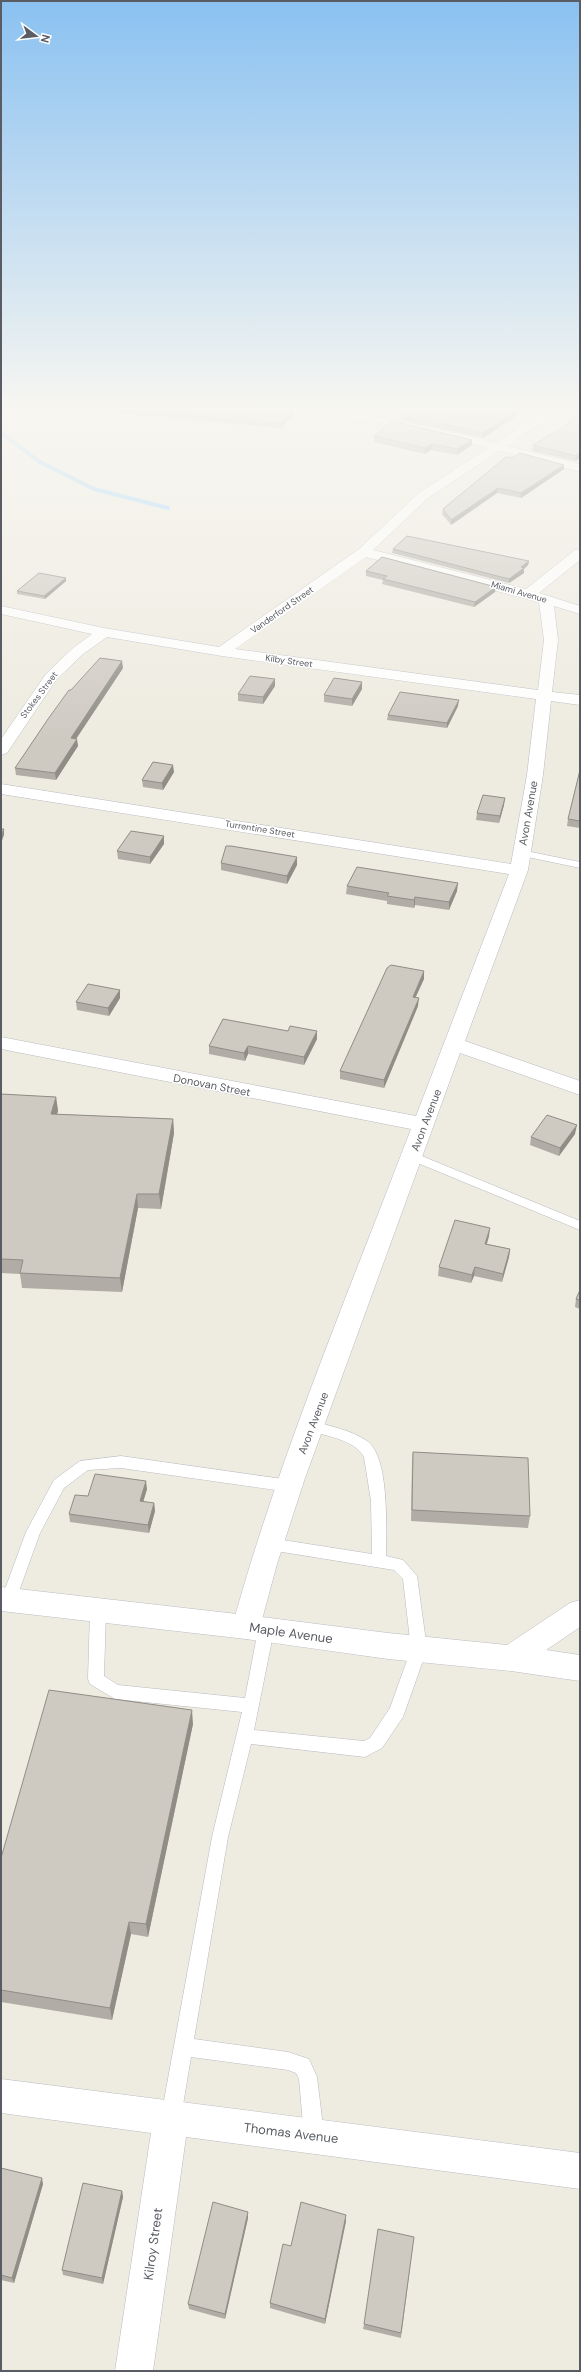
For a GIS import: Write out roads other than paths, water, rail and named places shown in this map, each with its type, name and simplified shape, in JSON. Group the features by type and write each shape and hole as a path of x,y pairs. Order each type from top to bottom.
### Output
{"street":[{"name":"Vanderford Street","path":"222,652 364,552 396,521"},
{"name":"Miami Avenue","path":"364,552 537,597 580,610"},
{"path":"537,597 580,553"},
{"name":"Avon Avenue","path":"256,1629 270,1544 355,1306 424,1125 520,861 535,775 551,640 537,597"},
{"name":"Kilby Street","path":"1,610 104,632 222,652 580,700"},
{"name":"Stokes Street","path":"3,743 51,677 78,651 104,632"},
{"name":"Turrentine Street","path":"1,789 520,861"},
{"name":"Donovan Street","path":"1,1043 424,1125"},
{"path":"454,1044 580,1088"},
{"name":"Maple Avenue","path":"5,1600 419,1649 511,1658 580,1668"},
{"path":"511,1658 580,1612"},
{"name":"Thomas Avenue","path":"1,2096 580,2171"},
{"name":"Kilroy Street","path":"134,2371 171,2118"}],"lane":[{"path":"520,861 580,865"},
{"path":"412,1156 580,1226"},
{"path":"312,1426 366,1447 372,1455 375,1472 379,1561"},
{"path":"5,1600 33,1532 60,1484 85,1465 121,1462 290,1486"},
{"path":"245,1736 365,1749 376,1742 397,1712 419,1649 410,1576 398,1564 270,1544"},
{"path":"98,1611 96,1679 115,1692 251,1706"},
{"path":"171,2118 220,1837 251,1706 256,1629"},
{"path":"183,2047 288,2061 302,2066 308,2077 314,2136"}]}
